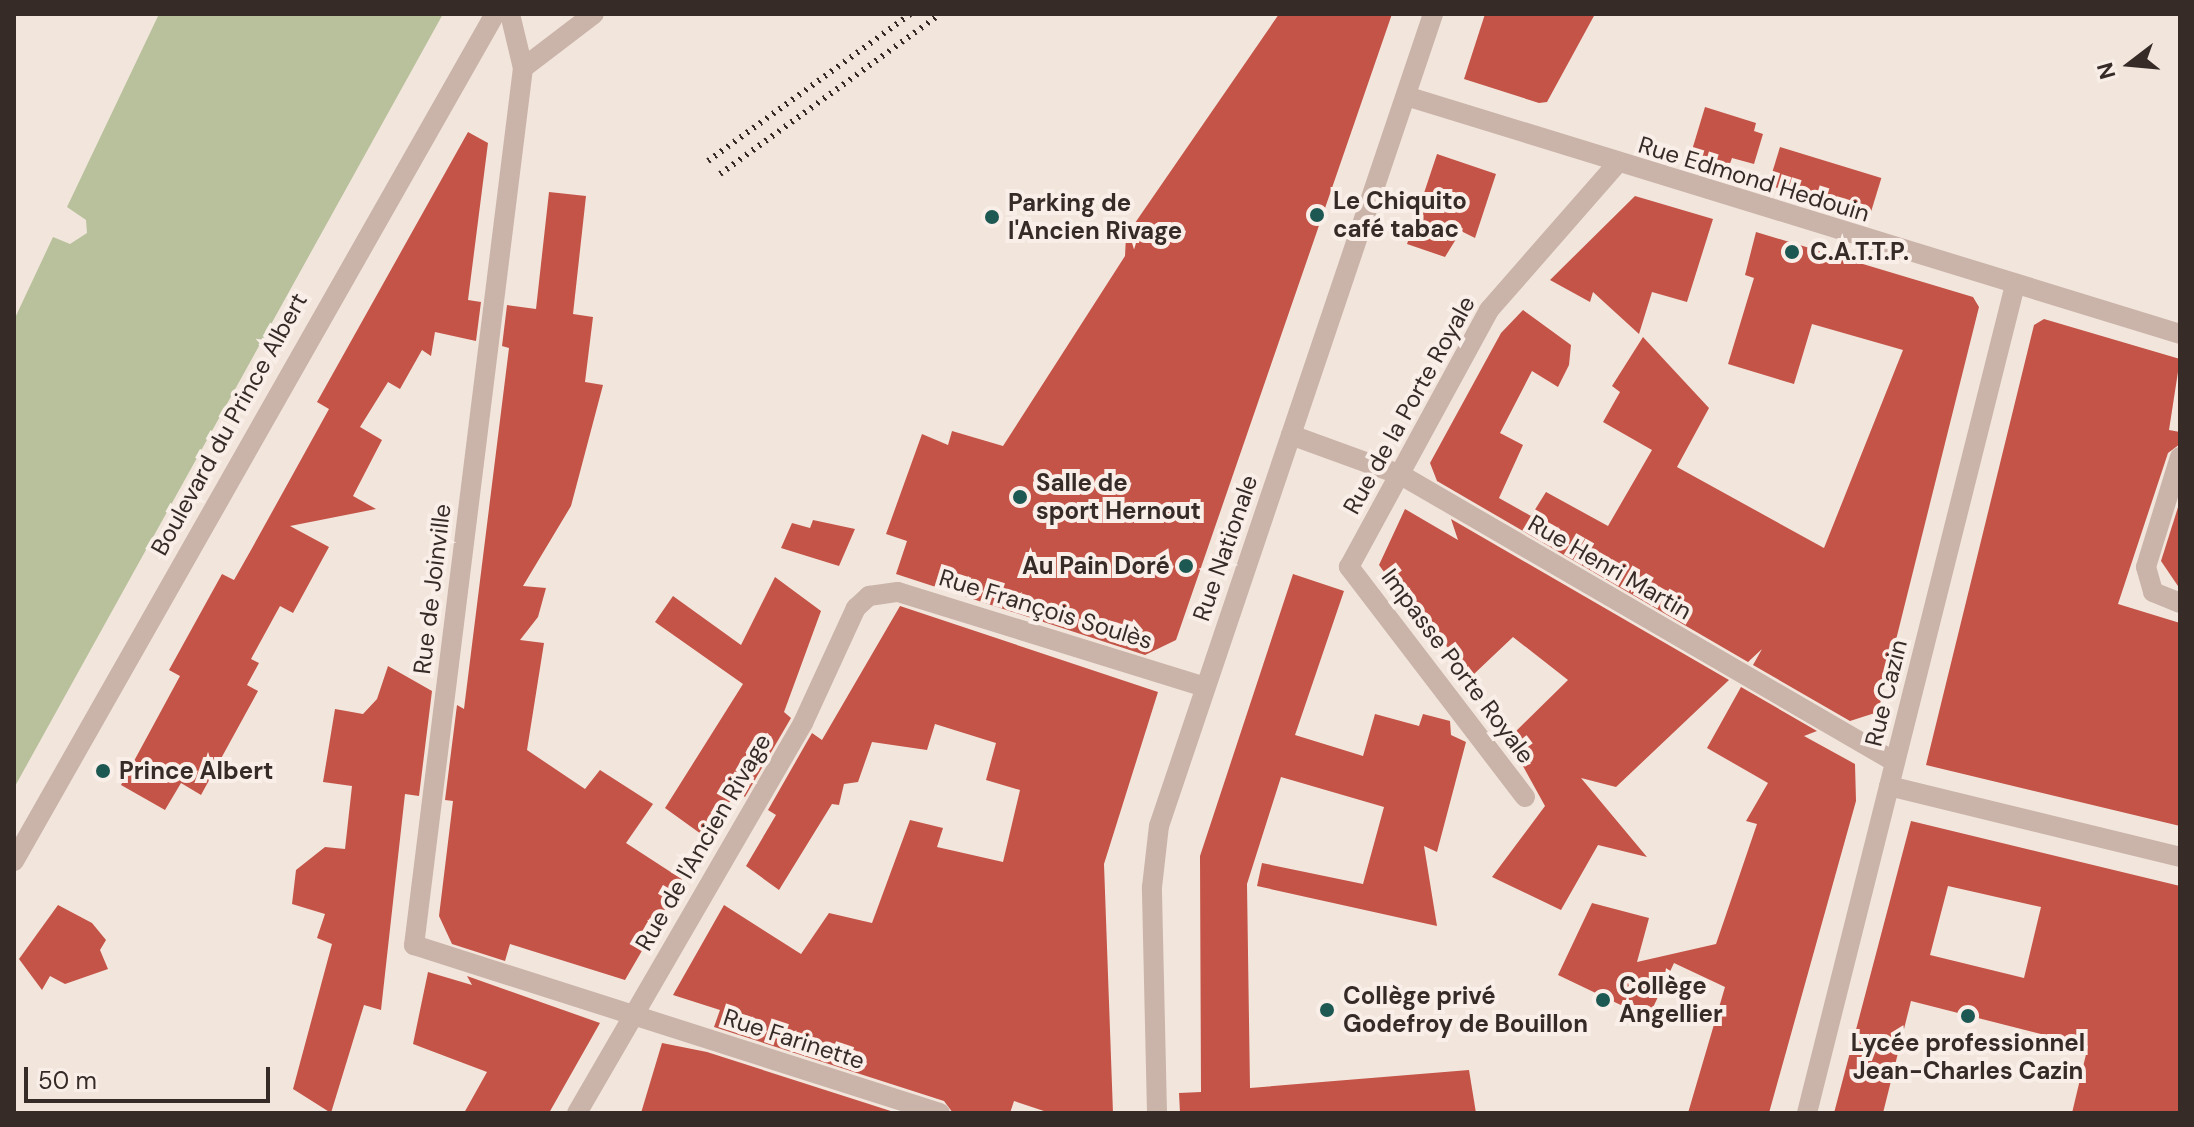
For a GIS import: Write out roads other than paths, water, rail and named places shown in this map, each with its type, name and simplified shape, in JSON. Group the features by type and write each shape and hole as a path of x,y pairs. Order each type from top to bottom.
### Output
{"street":[{"name":"Boulevard du Prince Albert","path":"14,861 495,14"},
{"name":"Rue de Joinville","path":"510,14 523,68 414,945 633,1014"},
{"path":"523,68 594,14"},
{"name":"Rue Nationale","path":"1157,1113 1153,867 1205,687 1433,14"},
{"name":"Rue Edmond Hedouin","path":"1406,96 1616,165 2180,334"},
{"name":"Rue de la Porte Royale","path":"1349,567 1489,310 1616,165"},
{"name":"Rue Cazin","path":"1807,1113 2015,285"},
{"name":"Rue Henri Martin","path":"1291,435 1401,475 1895,762"},
{"path":"2180,457 2146,567 2153,592 2180,603"},
{"name":"Impasse Porte Royale","path":"1349,567 1525,797"},
{"name":"Rue François Soulès","path":"869,596 898,592 1205,687"},
{"name":"Rue de l'Ancien Rivage","path":"577,1113 803,723 856,608 869,596"},
{"path":"1889,786 2180,857"},
{"name":"Rue Farinette","path":"633,1014 940,1113"}],"railway":[{"path":"708,161 910,14"},
{"path":"720,174 940,14"}],"place":[{"name":"Le Chiquito café tabac","path":"1317,215"},
{"name":"Parking de l'Ancien Rivage","path":"992,217"},
{"name":"C.A.T.T.P.","path":"1792,252"},
{"name":"Salle de sport Hernout","path":"1020,497"},
{"name":"Au Pain Doré","path":"1186,566"},
{"name":"Prince Albert","path":"103,771"},
{"name":"Collège Angellier","path":"1603,1000"},
{"name":"Collège privé Godefroy de Bouillon","path":"1327,1010"},
{"name":"Lycée professionnel Jean-Charles Cazin","path":"1968,1016"}]}
